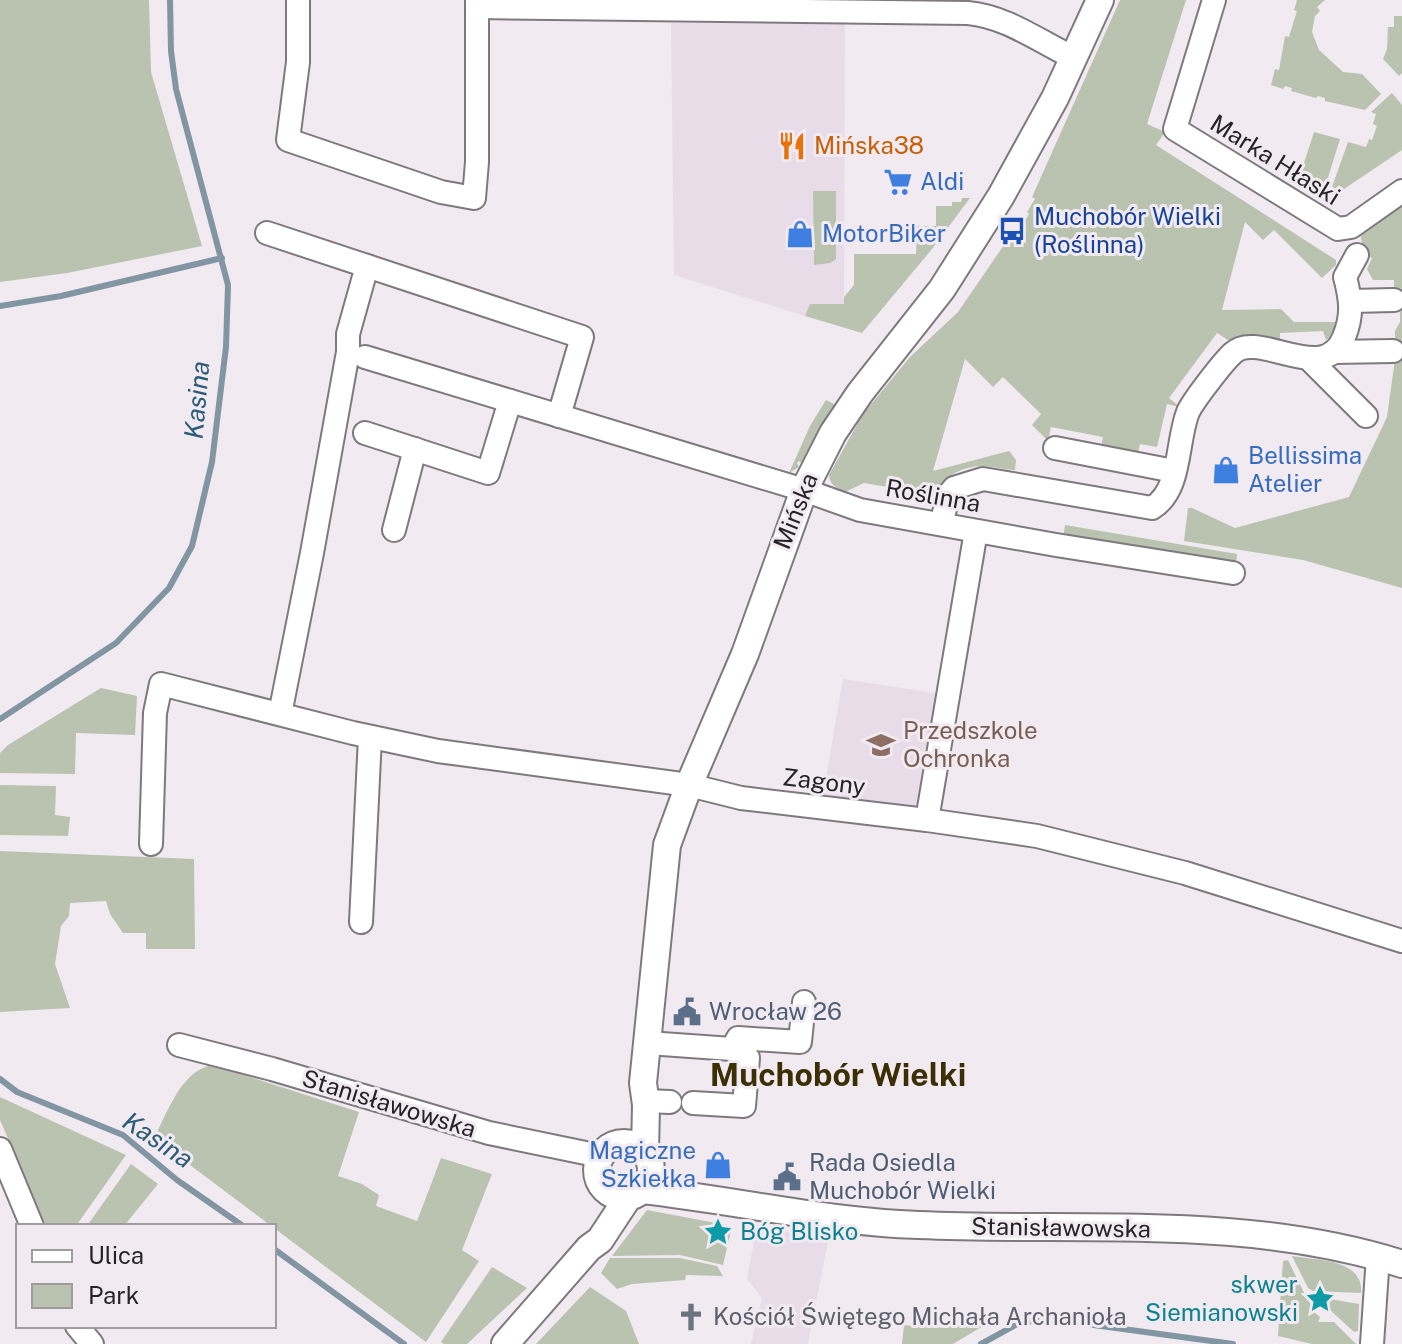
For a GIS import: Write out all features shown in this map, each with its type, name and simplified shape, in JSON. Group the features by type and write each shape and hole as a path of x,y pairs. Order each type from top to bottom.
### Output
{"street":[{"path":"298,0 298,62 288,140 441,192 474,198 477,162 477,3 968,13 985,15 1013,25 1074,58"},
{"name":"Mińska","path":"647,1156 653,1095 648,1043 664,863 671,830 745,654 804,490 833,433 860,393 942,289 984,222 1034,138 1100,0"},
{"name":"Marka Hłaski","path":"1214,0 1175,129 1338,229 1351,227 1402,191"},
{"path":"267,233 582,337 561,409"},
{"path":"1333,352 1342,343 1351,320 1351,301 1345,277 1357,255"},
{"path":"280,714 315,537 348,352 348,334 367,266"},
{"path":"1351,301 1394,300"},
{"path":"941,524 949,494 962,485 983,479 1152,508 1166,495 1188,411 1234,351 1247,346 1262,347 1309,359 1333,352 1393,351"},
{"name":"Roślinna","path":"365,357 510,401 561,409 860,510 1233,573"},
{"path":"1309,359 1366,416"},
{"path":"365,433 488,473 510,401"},
{"path":"1055,448 1174,471"},
{"path":"394,530 415,449"},
{"path":"927,820 976,531"},
{"name":"Zagony","path":"151,844 155,713 161,684 438,751 689,785 741,798 1037,836 1185,873 1402,941"},
{"path":"361,922 370,737"},
{"path":"732,1049 738,1038 800,1042 804,1002"},
{"path":"648,1043 732,1049 742,1051 748,1058 744,1106 693,1103"},
{"name":"Stanisławowska","path":"179,1045 239,1059 489,1133 609,1150"},
{"name":"Mińska","path":"609,1150 653,1095"},
{"path":"505,1344 589,1248 600,1240 650,1176 647,1156 632,1144 609,1150 597,1170 601,1198 589,1236 589,1248"},
{"path":"0,1149 31,1224"},
{"name":"Stanisławowska","path":"647,1156 668,1174 701,1187 719,1199"},
{"path":"601,1184 613,1195 636,1193"},
{"name":"Stanisławowska","path":"636,1193 719,1199 833,1218 916,1225 1194,1229 1263,1234 1323,1243 1390,1260"},
{"path":"1372,1344 1390,1260"},
{"path":"79,1328 92,1344"}],"shaded area":[{"path":"671,23 845,24 844,304 810,304 805,316 674,275"},
{"name":"Przedszkole Ochronka","path":"843,679 941,694 920,806 823,795"},
{"path":"757,1225 828,1241 808,1344 751,1344 762,1298 747,1279"}],"green space":[{"path":"0,0 149,0 151,72 202,246 67,273 0,282"},
{"path":"1120,0 1186,0 1147,124 1165,132 1156,145 1336,260 1336,265 1322,278 1274,230 1263,240 1245,222 1222,310 1281,309 1294,322 1335,322 1332,337 1326,340 1323,331 1280,333 1280,346 1256,337 1231,342 1217,333 1169,398 1180,407 1167,404 1157,447 1140,444 1137,457 1100,450 1103,437 1051,427 1048,441 1032,425 1041,414 1003,377 993,387 965,359 933,471 1009,451 1016,460 1015,470 986,466 967,468 947,478 935,495 864,483 845,492 839,489 832,484 829,475 863,414 910,357 958,312 1006,242 1015,233 1018,234"},
{"path":"1297,0 1325,0 1317,7 1320,11 1315,16 1312,32 1319,50 1343,72 1362,74 1381,94 1365,110 1291,91 1292,88 1285,86 1283,89 1271,85 1275,69 1279,70 1285,36 1289,37 1297,11 1294,10"},
{"path":"1394,16 1402,16 1402,73 1399,76 1383,59 1387,49 1388,27 1394,27"},
{"path":"1392,93 1402,105 1402,150 1341,191 1332,187 1348,142 1366,147 1377,126 1373,124 1376,114 1371,112"},
{"path":"1314,132 1340,139 1326,184 1301,172"},
{"path":"813,191 836,191 836,259 814,265"},
{"path":"962,198 970,198 862,333 805,316 810,304 844,304 844,297 854,285 854,254 916,254 917,226 936,226 936,206 952,206 952,202 961,202"},
{"path":"1402,203 1402,588 1303,560 1184,541 1188,508 1235,528 1349,497 1387,417 1395,359 1395,331 1400,322 1400,293 1394,293 1394,280 1373,280 1367,269 1372,258 1364,252 1360,233"},
{"path":"826,400 834,404 835,409 803,464 799,461 799,467 789,473 810,426"},
{"path":"1065,525 1237,554 1236,565 1063,539"},
{"path":"101,688 137,696 135,735 76,733 75,774 0,773 0,753 8,745"},
{"path":"0,785 56,786 55,815 70,817 68,836 0,835"},
{"path":"0,851 194,859 195,949 146,949 146,933 123,933 110,914 106,901 70,903 69,916 61,926 55,964 70,1008 0,1012"},
{"path":"213,1065 359,1112 338,1176 362,1184 379,1195 376,1206 417,1221 441,1158 492,1174 462,1250 479,1261 426,1342 276,1230 276,1224 269,1224 154,1138 184,1083 202,1069"},
{"path":"0,1097 126,1155 77,1224 45,1224 0,1120"},
{"path":"131,1164 158,1184 126,1224 89,1223"},
{"path":"647,1210 732,1226 723,1265 680,1255 612,1256"},
{"path":"1292,1256 1325,1260 1347,1267 1360,1282 1361,1293 1313,1291 1308,1288"},
{"path":"610,1258 680,1258 717,1266 723,1276 686,1275 685,1280 632,1284 617,1289 601,1273"},
{"path":"1288,1260 1308,1301 1320,1317 1318,1322 1334,1322 1356,1344 1312,1344 1278,1336 1283,1261"},
{"path":"492,1267 527,1288 467,1344 444,1344 441,1342"},
{"path":"590,1287 626,1311 639,1344 536,1344"},
{"path":"1330,1299 1359,1304 1358,1331 1354,1332 1328,1308 1326,1304"},
{"path":"953,1312 995,1315 993,1320 953,1344 902,1344 904,1325 948,1328"}],"waterway":[{"name":"Kasina","path":"0,719 116,643 169,588 192,546 212,462 226,347 228,285 176,89 171,51 170,0"},
{"path":"0,306 61,296 222,258"},
{"name":"Kasina","path":"0,1079 17,1092 123,1135 177,1180 240,1224"},
{"name":"Kasina","path":"276,1250 404,1344"},
{"name":"Kasina","path":"981,1344 1021,1322 1057,1320 1233,1344"}],"place":[{"name":"Mińska38","path":"792,146"},
{"name":"Aldi","path":"898,182"},
{"name":"Muchobór Wielki (Roślinna)","path":"1012,231"},
{"name":"MotorBiker","path":"800,234"},
{"name":"Bellissima Atelier","path":"1226,470"},
{"name":"Przedszkole Ochronka","path":"881,745"},
{"name":"Wrocław 26","path":"687,1012"},
{"name":"Magiczne Szkiełka","path":"718,1165"},
{"name":"Rada Osiedla Muchobór Wielki","path":"787,1177"},
{"name":"Bóg Blisko","path":"718,1232"},
{"name":"skwer Siemianowski","path":"1320,1299"},
{"name":"Kościół Świętego Michała Archanioła","path":"691,1317"}],"district":[{"name":"Muchobór Wielki","path":"838,1075"}]}
